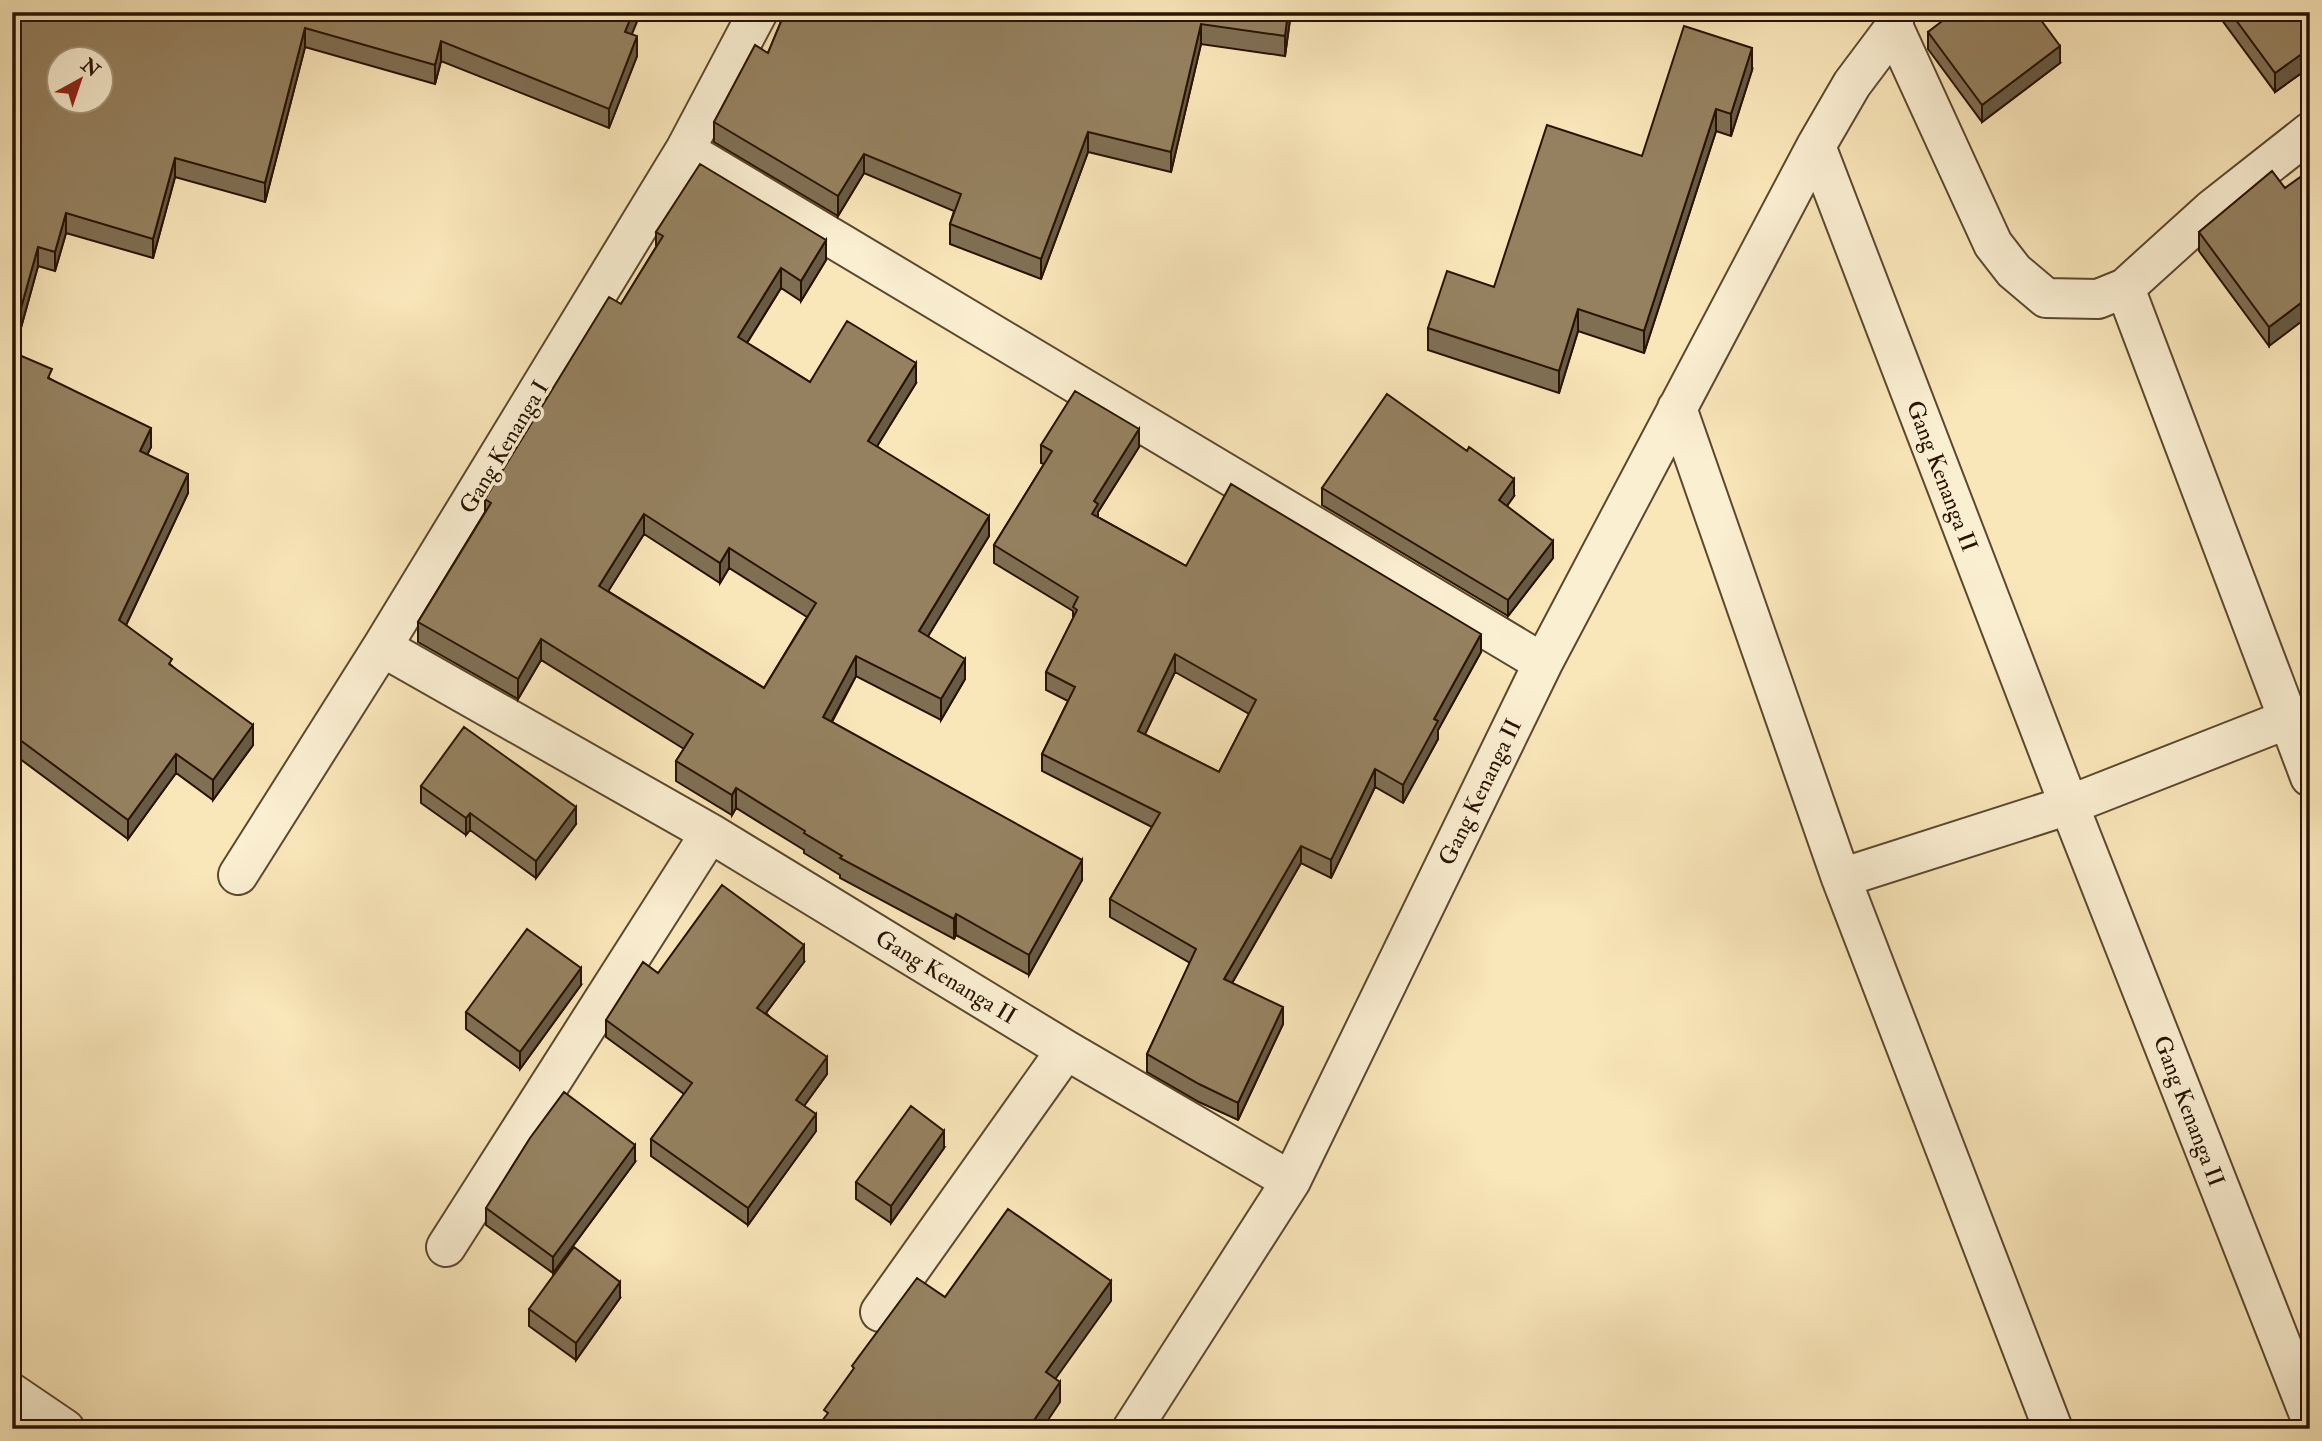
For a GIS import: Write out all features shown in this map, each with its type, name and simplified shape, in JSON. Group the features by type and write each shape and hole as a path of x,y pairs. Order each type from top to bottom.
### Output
{"street":[{"name":"Gang Kenanga I","path":"238,875 382,646 685,150 758,12"},
{"path":"1894,20 1993,243 2014,271 2046,298 2098,299 2125,288 2211,210 2310,132"},
{"name":"Gang Kenanga II","path":"1132,1429 1291,1181 1543,663 1816,146 1894,20"},
{"name":"Gang Kenanga II","path":"1816,146 2069,805 2310,1417"},
{"path":"685,150 1543,663"},
{"path":"2125,288 2310,777"},
{"path":"1677,408 1841,878 2053,1429"},
{"name":"Gang Kenanga II","path":"382,646 710,833 1066,1050 1291,1181"},
{"path":"1841,878 2069,805 2288,719"},
{"path":"446,1247 710,833"},
{"path":"880,1312 1066,1050"},
{"path":"12,1393 65,1429"}],"building":[{"path":"12,12 633,12 625,32 637,36 609,109 441,41 435,65 305,28 265,183 175,158 153,239 66,213 55,252 38,247 12,340"},
{"path":"785,12 1288,12 1285,36 1201,24 1171,152 1088,132 1041,259 950,224 961,194 864,154 838,196 714,122 755,45 768,53"},
{"path":"1954,12 2035,12 2060,46 1982,105 1928,32"},
{"path":"2230,12 2310,12 2310,48 2275,73"},
{"path":"1684,26 1752,48 1731,114 1716,109 1644,331 1578,309 1559,371 1428,328 1447,271 1494,287 1547,125 1642,156"},
{"path":"700,164 826,240 801,281 781,268 738,337 810,382 847,321 916,363 868,441 989,516 919,631 965,659 941,699 856,656 823,717 1082,860 1029,955 956,914 954,919 840,858 842,856 804,833 805,831 736,788 732,795 676,761 693,734 541,639 518,679 418,622 491,503 485,499 609,297 621,304 663,236 656,232","holes":["644,514 720,563 729,548 816,603 764,688 599,586"]},
{"path":"2310,170 2310,296 2269,327 2199,232 2272,171 2285,188"},
{"path":"12,352 52,369 48,378 151,428 140,451 188,474 119,620 172,659 169,664 253,725 213,780 176,754 128,820 12,734 12,717 18,708 12,704"},
{"path":"1075,391 1139,429 1094,501 1098,504 1092,514 1186,566 1231,484 1481,634 1434,719 1438,721 1403,785 1375,769 1331,860 1301,846 1224,979 1283,1007 1238,1103 1147,1054 1196,949 1110,899 1160,813 1042,754 1075,687 1046,672 1077,610 1073,607 1078,597 994,545 1052,451 1041,445","holes":["1175,654 1256,700 1219,772 1138,731"]},
{"path":"1387,394 1467,451 1469,447 1514,479 1499,500 1553,541 1508,600 1322,488"},
{"path":"464,727 576,807 536,861 470,813 466,818 421,786"},
{"path":"722,885 804,945 757,1008 827,1057 796,1100 816,1114 748,1208 651,1139 692,1083 606,1020 643,962 658,973"},
{"path":"527,929 581,968 520,1052 466,1012"},
{"path":"564,1092 635,1145 553,1257 486,1208 530,1138"},
{"path":"911,1106 944,1131 891,1206 856,1182"},
{"path":"1008,1209 1111,1281 1046,1372 1060,1382 1028,1429 816,1429 828,1413 824,1410 854,1368 852,1366 917,1278 945,1297"},
{"path":"574,1247 620,1282 576,1343 529,1309"}]}
